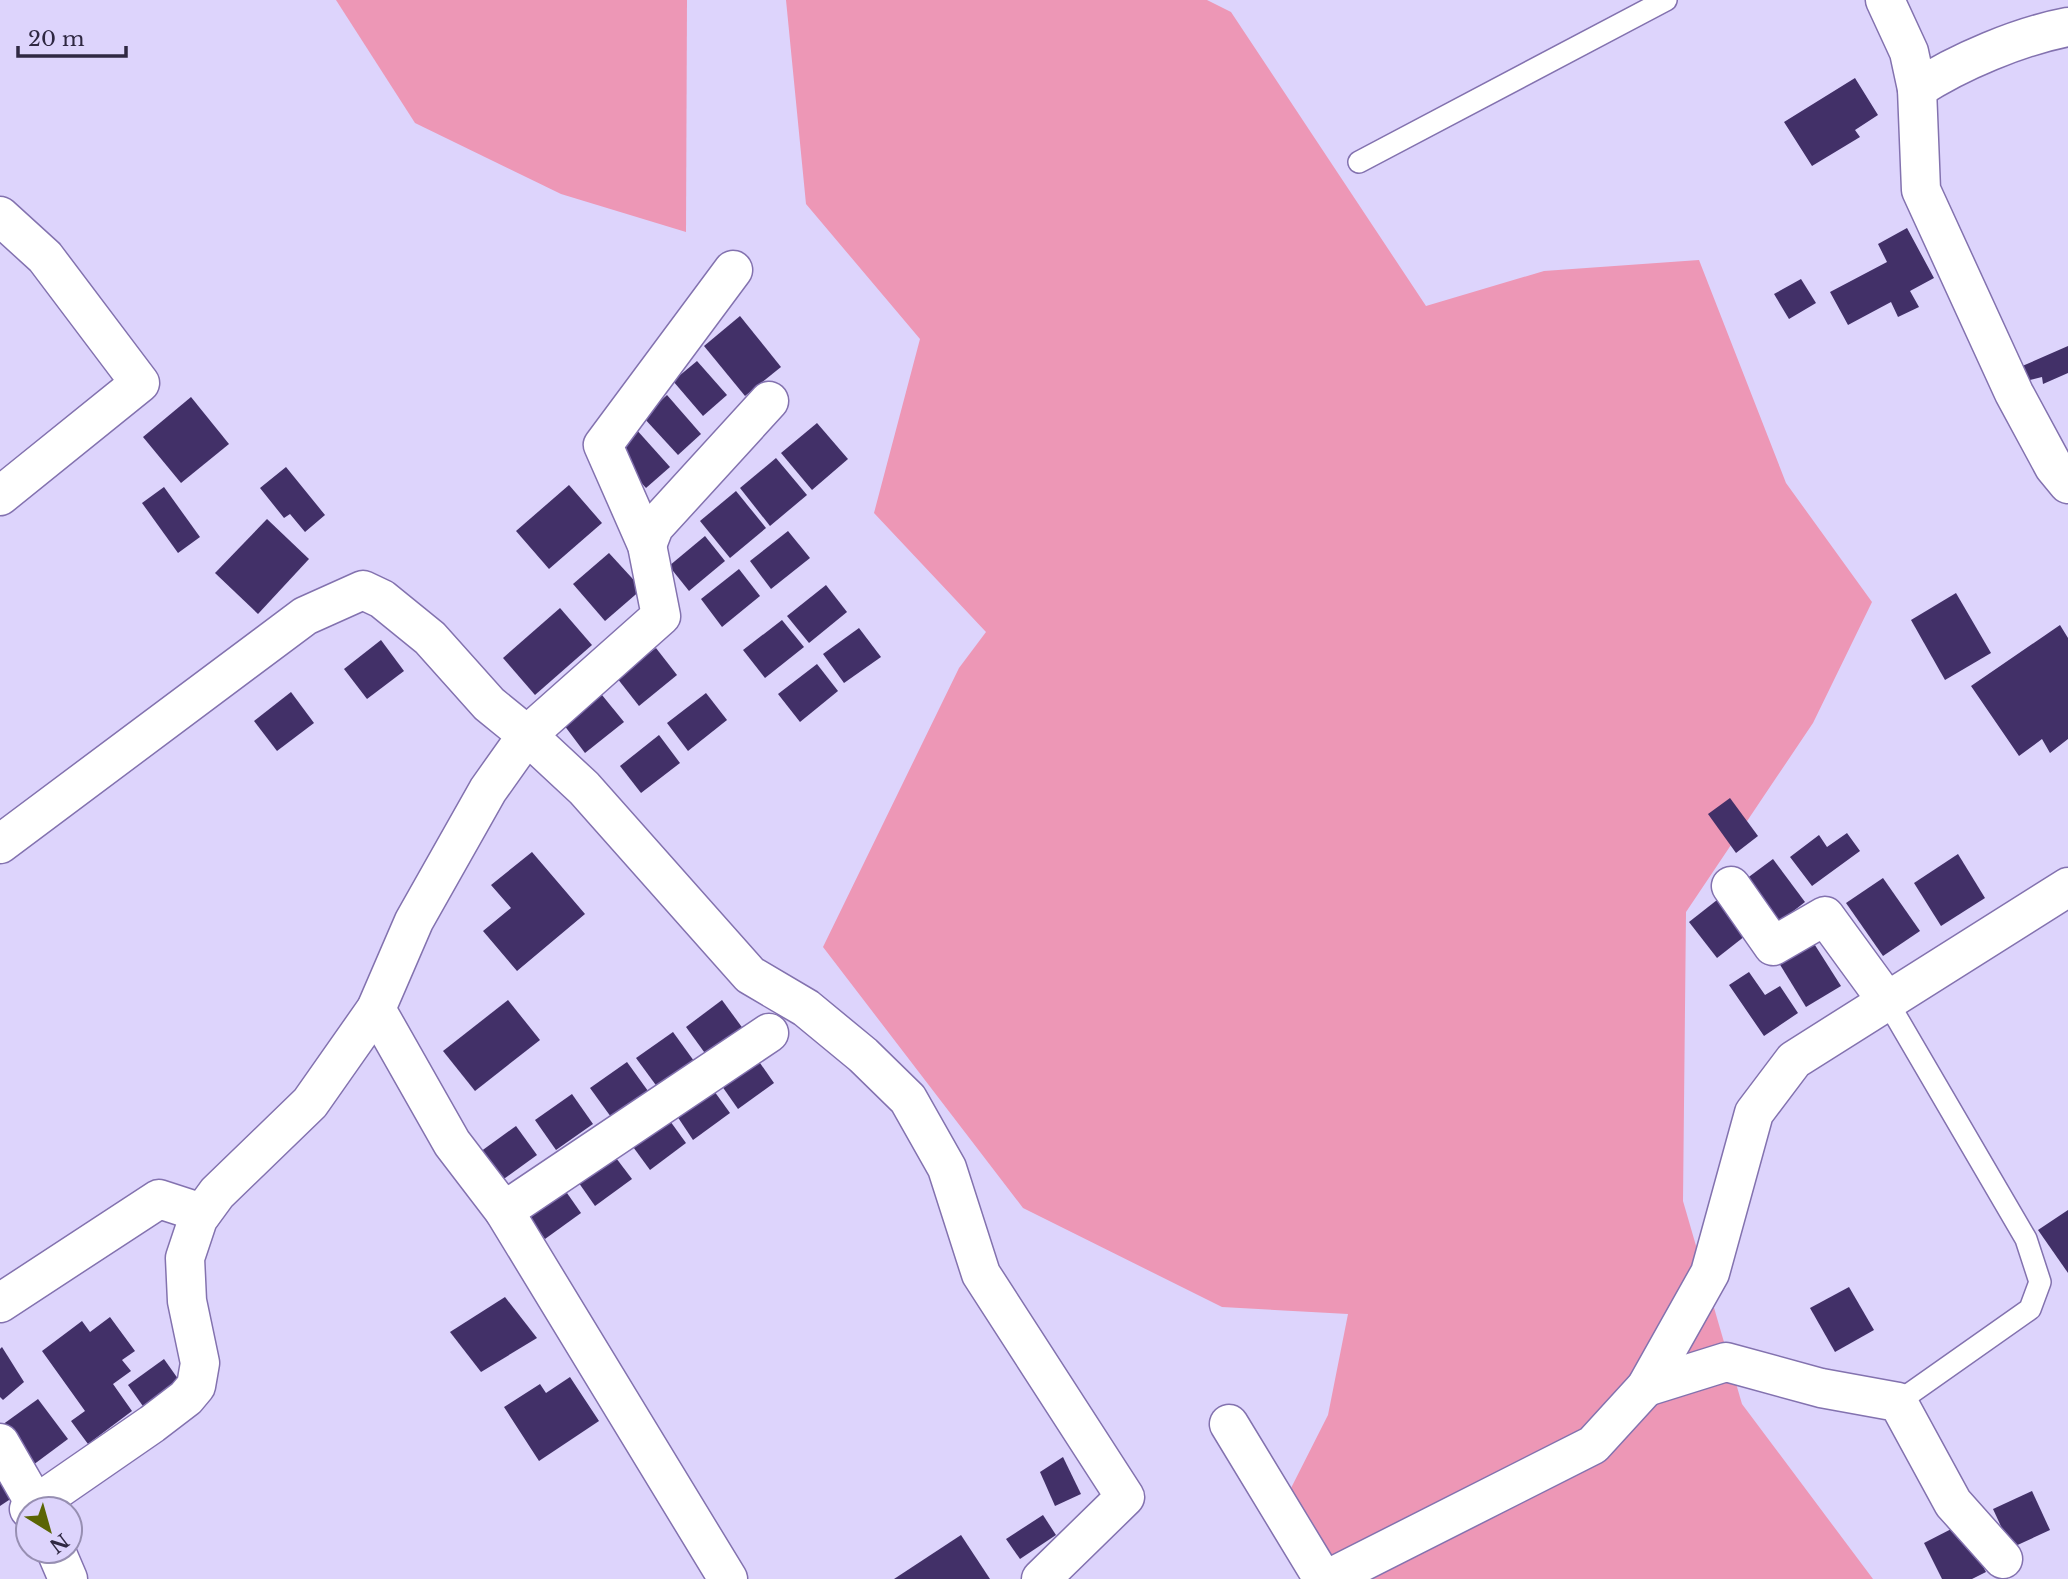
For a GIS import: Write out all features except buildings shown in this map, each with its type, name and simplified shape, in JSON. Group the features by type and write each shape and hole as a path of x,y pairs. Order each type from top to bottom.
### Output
{"street":[{"path":"1885,0 1909,52 1917,89 1922,190 2014,393 2054,467 2068,484"},
{"path":"1917,89 1939,75 2039,33 2068,27"},
{"path":"0,216 45,257 140,383 0,496"},
{"path":"51,1495 152,1424 186,1398 196,1386 200,1363 187,1301 185,1258 202,1213 217,1193 310,1103 376,1009 414,921 488,790 527,735 661,616 648,545 603,445 733,270"},
{"path":"648,545 654,527 769,401"},
{"path":"0,844 305,615 363,590 382,599 430,638 489,704 584,788 750,975 806,1008 863,1055 908,1099 947,1168 981,1274 1125,1497 1041,1579"},
{"path":"1731,886 1773,946 1825,916 1887,1001"},
{"path":"1228,1424 1325,1579 1594,1446 1646,1387 1710,1273 1754,1113 1794,1060 2068,887"},
{"path":"376,1009 452,1143 504,1211 728,1579"},
{"path":"504,1211 769,1032"},
{"path":"0,1303 159,1199 202,1213"},
{"path":"1646,1387 1726,1362 1821,1388 1898,1402 1954,1503 2003,1559"},
{"path":"0,1443 26,1495"}],"lane":[{"path":"1359,162 1666,0"},
{"path":"1887,1001 2026,1239 2040,1282 2030,1309 1898,1402"}],"shaded area":[{"path":"336,0 687,0 686,232 561,194 415,123"},
{"path":"786,0 1207,0 1231,12 1426,306 1544,271 1699,260 1786,483 1872,602 1813,723 1686,912 1683,1201 1742,1404 1873,1579 1311,1579 1287,1496 1328,1415 1348,1314 1222,1307 1023,1208 823,947 959,668 986,632 874,513 920,339 806,204"}]}
